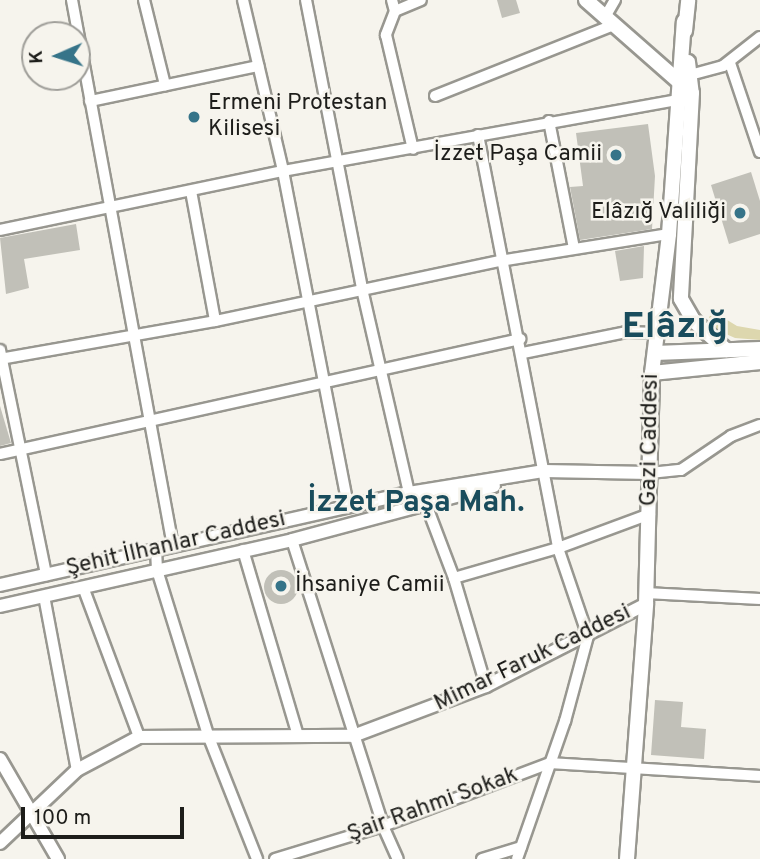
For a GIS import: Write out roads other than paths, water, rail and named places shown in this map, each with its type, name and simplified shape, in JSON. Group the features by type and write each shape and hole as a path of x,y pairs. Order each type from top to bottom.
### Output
{"main road":[{"path":"586,0 685,79"},
{"path":"688,0 684,22 681,299 694,320 726,351"},
{"name":"Gazi Caddesi","path":"627,859 646,599 652,373 685,97"},
{"path":"655,353 760,349"},
{"path":"652,373 760,362"}],"street":[{"path":"72,0 131,335 173,546"},
{"path":"144,0 165,85"},
{"path":"243,0 283,171 306,301 348,506"},
{"path":"306,0 362,289 415,492 426,506 454,578 486,686"},
{"path":"413,149 386,35 393,5 421,0"},
{"path":"435,96 609,21 615,0"},
{"path":"685,79 730,62 760,37"},
{"path":"730,62 760,152"},
{"path":"90,101 258,66"},
{"path":"0,230 283,171 685,97"},
{"path":"748,114 760,109"},
{"path":"549,121 574,248"},
{"path":"478,135 500,261 523,353 558,548 588,636 550,763 517,859"},
{"path":"191,191 215,321"},
{"path":"47,575 18,451 0,356 215,321 500,261 669,233"},
{"path":"523,353 626,332 657,333"},
{"path":"0,454 383,366 520,339"},
{"path":"544,471 650,473 681,470 731,436 760,425"},
{"name":"Şehit İlhanlar Caddesi","path":"0,585 348,506 544,471"},
{"name":"Şehit İlhanlar Caddesi","path":"0,606 292,540 426,506 544,471"},
{"path":"454,578 558,548 650,514"},
{"path":"292,540 353,736 383,826 398,859"},
{"path":"156,550 157,570 208,735 257,859"},
{"path":"243,550 298,736"},
{"path":"83,587 139,737"},
{"path":"44,596 77,770"},
{"path":"646,599 760,599"},
{"name":"Mimar Faruk Caddesi","path":"0,843 77,770 139,737 353,736 486,686 588,636 646,599"},
{"path":"0,759 58,859"},
{"path":"550,763 760,776"},
{"name":"Şair Rahmi Sokak","path":"275,859 383,826 550,763"},
{"path":"482,859 521,847"}],"place":[{"name":"Ermeni Protestan Kilisesi","path":"194,117"},
{"name":"İzzet Paşa Camii","path":"616,155"},
{"name":"Elâzığ Valiliği","path":"740,213"},
{"name":"İhsaniye Camii","path":"281,586"}],"district":[{"name":"Elâzığ","path":"675,328"},
{"name":"İzzet Paşa Mah.","path":"416,504"}]}
